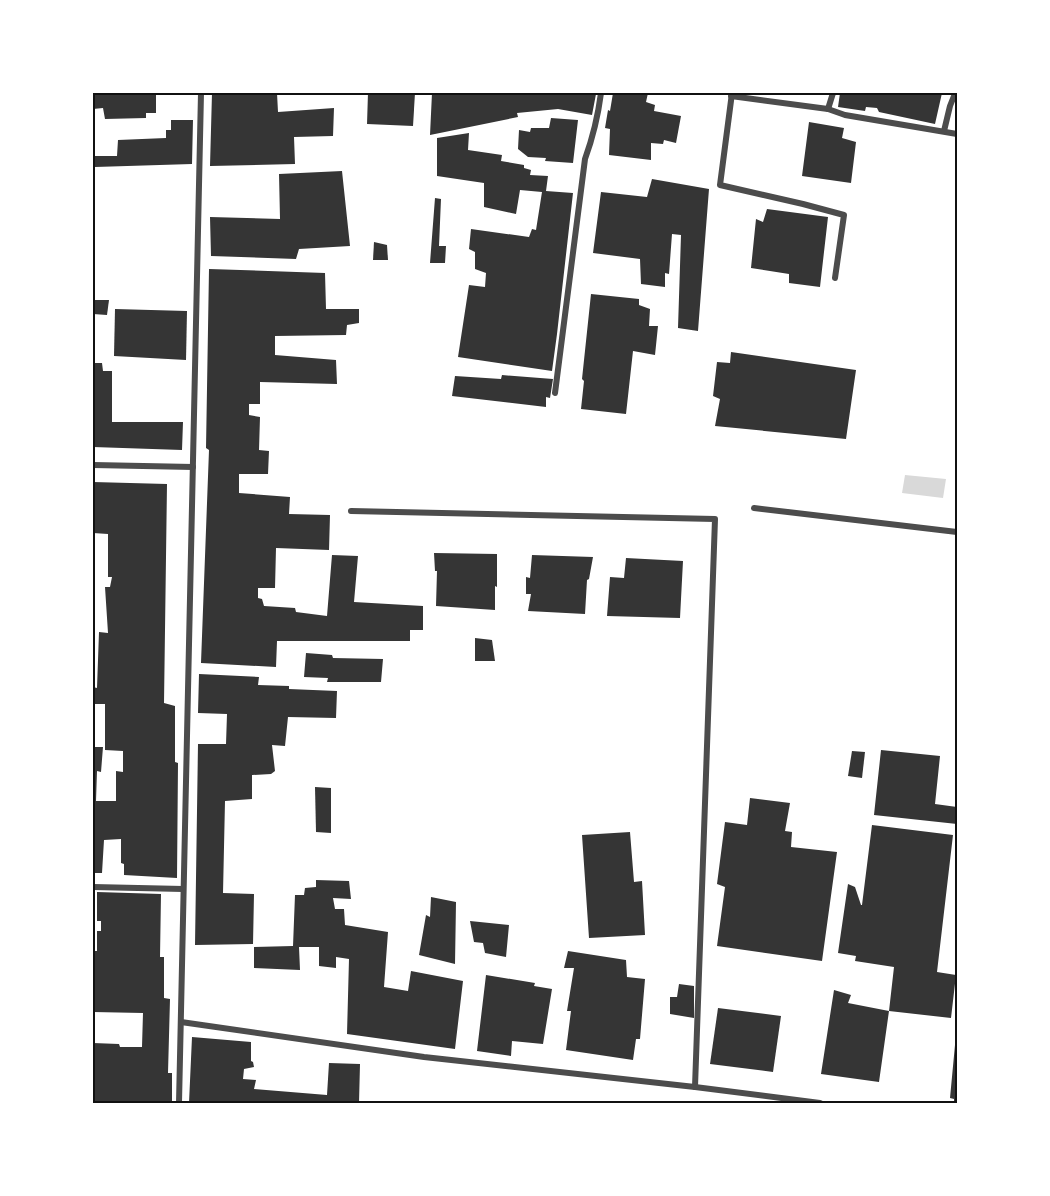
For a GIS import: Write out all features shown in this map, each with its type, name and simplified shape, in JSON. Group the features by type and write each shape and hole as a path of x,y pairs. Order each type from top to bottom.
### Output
{"street":[{"path":"179,1103 201,93"},
{"path":"555,393 585,159 591,143 601,93"},
{"path":"828,110 833,93"},
{"path":"835,278 844,215 720,185 731,94 957,135"},
{"path":"944,131 950,106 954,96 957,95"},
{"path":"93,465 192,467"},
{"path":"754,508 957,532"},
{"path":"351,511 715,519 695,1087"},
{"path":"93,887 183,889"},
{"path":"181,1022 424,1057 820,1103"}],"shaded area":[{"path":"905,475 946,479 943,498 902,493"}],"building":[{"path":"93,93 156,93 156,113 146,113 146,118 105,119 103,108 93,109"},
{"path":"212,93 277,93 278,112 334,108 333,136 294,137 295,164 210,166"},
{"path":"368,93 415,93 413,126 367,124"},
{"path":"432,93 596,94 592,115 558,109 517,113 518,117 430,135"},
{"path":"613,93 648,93 646,102 655,105 654,111 681,116 676,143 664,140 663,144 651,143 651,160 609,155 610,129 605,128"},
{"path":"840,93 942,93 935,124 879,112 877,108 866,107 865,111 838,107"},
{"path":"551,118 578,120 573,163 528,157 518,149 519,130 530,132 531,128 549,128"},
{"path":"171,120 193,120 192,164 95,167 95,156 117,156 118,140 166,138 166,130 171,130"},
{"path":"809,122 844,128 842,138 856,142 851,183 802,176"},
{"path":"469,133 468,150 502,155 501,161 524,165 524,168 531,170 530,175 548,176 546,191 573,193 552,371 458,357 469,285 485,287 486,273 475,269 475,252 469,249 471,229 529,237 532,229 536,230 542,192 520,190 516,214 484,207 484,183 437,176 437,138"},
{"path":"342,171 350,246 299,249 296,259 211,256 210,217 280,219 279,174"},
{"path":"652,179 709,189 698,331 678,328 681,235 672,234 669,274 665,273 665,287 641,284 640,259 593,253 601,192 647,197"},
{"path":"435,198 441,199 439,246 446,246 445,263 430,263"},
{"path":"767,209 828,217 820,287 789,283 789,274 751,268 756,219 763,222"},
{"path":"374,242 387,245 388,260 373,260"},
{"path":"209,269 325,273 326,309 359,309 359,323 347,325 346,335 275,336 275,355 336,360 337,384 260,382 260,404 249,404 249,415 260,417 259,450 269,451 268,474 239,474 239,493 290,497 289,514 330,515 329,550 276,548 275,588 258,588 258,598 262,599 264,606 295,608 296,612 327,616 332,555 358,556 354,602 423,606 423,630 410,630 410,641 277,641 276,667 201,663 209,450 206,448"},
{"path":"591,294 639,299 639,305 650,309 649,326 658,326 655,355 633,351 626,414 581,409"},
{"path":"93,300 109,300 107,315 93,314"},
{"path":"115,309 187,311 186,360 114,356"},
{"path":"731,352 856,370 846,439 715,426 720,399 713,396 717,362 730,363"},
{"path":"93,363 102,363 103,371 112,371 112,422 183,422 182,450 93,447"},
{"path":"502,375 553,379 550,398 546,397 546,407 452,396 455,376 501,379"},
{"path":"93,482 167,484 164,703 175,706 175,762 178,763 177,878 124,875 124,864 121,863 121,839 104,840 102,873 93,873 93,747 103,747 101,772 97,771 96,801 116,801 116,771 123,772 123,751 105,750 105,704 93,704 93,687 97,688 99,632 108,633 105,587 110,587 112,577 108,577 108,534 93,533"},
{"path":"434,553 497,554 495,610 436,606 437,571 435,571"},
{"path":"532,555 593,557 587,580 585,614 528,611 531,594 526,594 526,577 530,578"},
{"path":"626,558 683,561 680,618 607,616 610,577 624,578"},
{"path":"475,638 492,640 495,661 475,661"},
{"path":"306,653 332,655 333,658 383,659 381,682 327,682 328,678 304,677"},
{"path":"199,674 259,677 258,685 337,691 336,718 288,717 285,746 272,745 275,771 271,774 252,775 252,799 225,801 223,893 254,894 253,944 195,945 198,744 226,744 227,714 198,713"},
{"path":"881,750 940,756 935,804 957,807 957,824 874,815"},
{"path":"852,751 865,752 862,778 848,776"},
{"path":"315,787 331,788 331,833 316,832"},
{"path":"750,798 790,803 785,831 792,832 791,847 837,852 822,961 717,946 725,887 717,884 725,822 747,825"},
{"path":"872,825 953,835 937,972 956,975 951,1018 889,1011 894,967 855,961 856,956 838,953 848,884 855,887 862,905"},
{"path":"630,832 634,882 642,881 645,935 589,938 582,835"},
{"path":"316,880 349,881 351,899 333,898 335,909 344,909 345,925 388,932 384,987 408,991 411,971 463,981 455,1049 347,1034 349,959 336,957 336,968 319,966 319,947 299,947 300,970 254,968 254,947 293,946 295,895 304,895 305,888 316,887"},
{"path":"97,892 161,894 160,957 164,957 164,998 170,999 168,1073 172,1073 172,1103 93,1103 93,1043 142,1047 143,1013 93,1012 93,951 97,951 97,931 101,931 101,921 97,921"},
{"path":"431,897 456,902 455,964 419,955 426,915 430,917"},
{"path":"470,921 509,925 506,957 485,953 483,943 474,942"},
{"path":"568,951 626,960 627,977 645,979 640,1039 636,1039 633,1060 566,1050 571,1011 567,1011 574,968 564,968"},
{"path":"486,975 535,983 534,986 552,989 543,1044 512,1041 511,1056 477,1051"},
{"path":"679,984 694,986 694,1018 670,1014 670,997 677,997"},
{"path":"834,990 851,995 848,1003 889,1011 879,1082 821,1074"},
{"path":"718,1008 781,1016 773,1072 710,1064"},
{"path":"192,1037 251,1042 251,1061 254,1067 244,1069 243,1079 256,1080 254,1089 327,1095 329,1063 360,1064 359,1103 189,1103"},
{"path":"955,1045 957,1045 957,1103 950,1098"}]}
